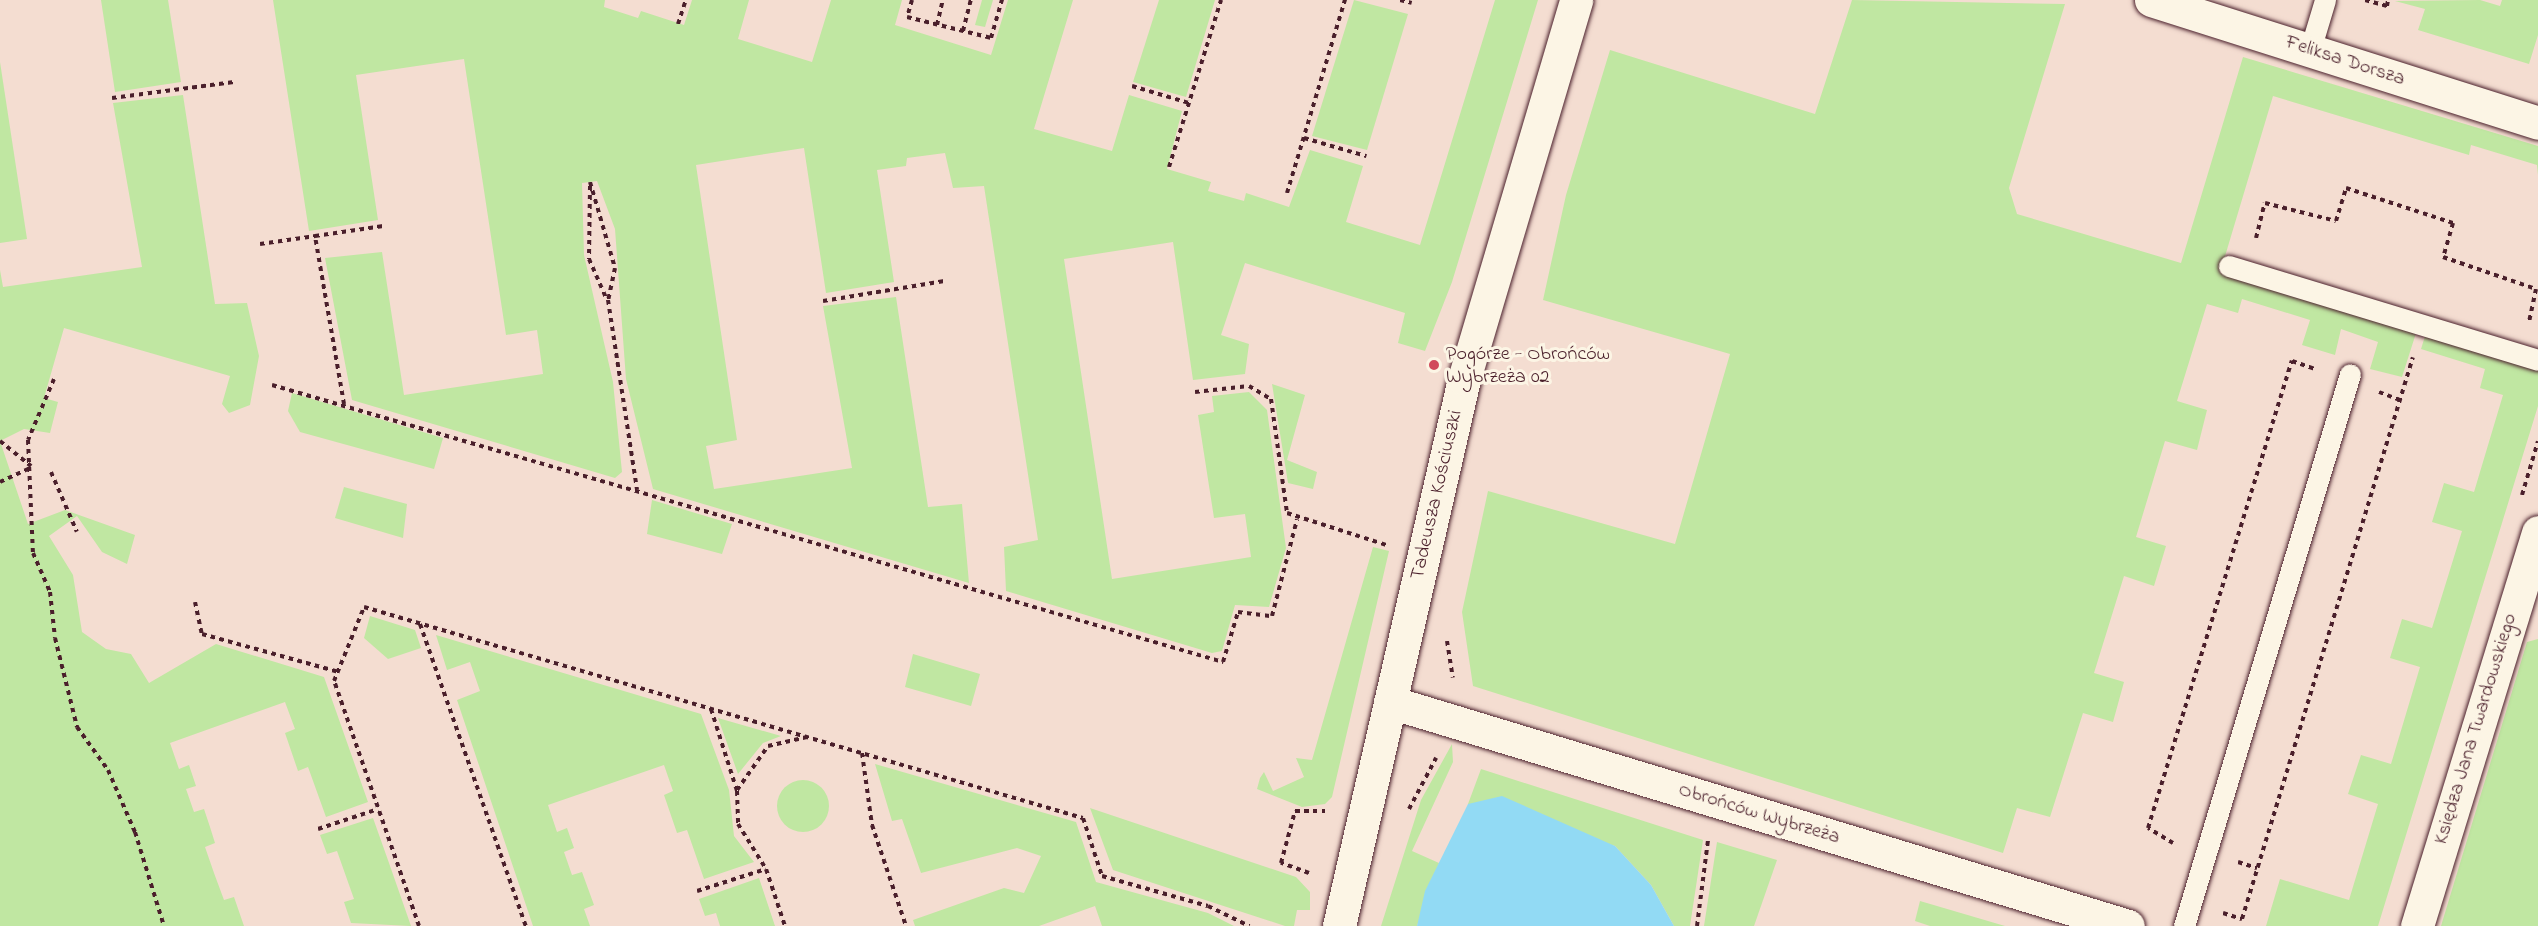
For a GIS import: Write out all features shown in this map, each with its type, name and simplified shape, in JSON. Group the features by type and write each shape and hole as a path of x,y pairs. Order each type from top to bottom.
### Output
{"street":[{"name":"Tadeusza Kościuszki","path":"1339,926 1464,379 1576,0"},
{"name":"Feliksa Dorsza","path":"2151,0 2538,123"},
{"name":"Księdza Jana Twardowskiego","path":"2417,926 2538,532"},
{"name":"Obrońców Wybrzeża","path":"1390,702 2128,926"}],"lane":[{"path":"2310,50 2325,0"},
{"path":"2238,269 2538,360"},
{"path":"2184,926 2349,377"}],"path":[{"path":"678,24 686,0"},
{"path":"912,0 907,17 991,38 1002,0"},
{"path":"937,25 944,0"},
{"path":"963,31 971,0"},
{"path":"1169,167 1221,0"},
{"path":"1287,193 1345,0"},
{"path":"1400,0 1412,3"},
{"path":"2366,0 2387,6 2388,0"},
{"path":"112,98 234,82"},
{"path":"1132,86 1189,103"},
{"path":"1304,138 1366,156"},
{"path":"608,300 615,268 590,182 589,259 608,300 637,490"},
{"path":"2238,269 2265,203 2336,221 2346,188 2453,223 2443,257 2536,289 2528,322 2538,325"},
{"path":"260,244 383,226"},
{"path":"315,236 344,404"},
{"path":"823,301 944,281"},
{"path":"2190,903 2242,919 2422,324"},
{"path":"2258,868 2205,854 2154,836 2148,828 2292,361 2349,377 2400,400"},
{"path":"54,379 32,424 28,525 50,592 55,638 77,728 113,781 164,926"},
{"path":"272,386 344,404 1223,662 1238,612 1272,616 1297,519"},
{"path":"1195,392 1249,386 1271,399 1287,513 1297,519 1396,548"},
{"path":"0,441 32,467"},
{"path":"0,482 32,467"},
{"path":"51,472 77,532"},
{"path":"195,602 202,634 339,672"},
{"path":"419,926 334,681 364,608 1083,818 1102,876 1208,906 1249,926"},
{"path":"420,624 525,926"},
{"path":"711,708 737,791 738,824 766,869 786,926"},
{"path":"737,791 768,746 808,737"},
{"path":"862,753 872,825 906,926"},
{"path":"1697,926 1714,800"},
{"path":"318,829 378,809"},
{"path":"1281,862 1295,811"},
{"path":"697,891 766,869"}],"green space":[{"path":"101,0 168,0 181,82 115,92"},
{"path":"273,0 605,0 604,7 638,18 641,11 684,25 692,0 749,0 738,39 812,62 831,0 902,0 895,25 991,55 1008,0 1073,0 1034,129 1112,151 1129,95 1182,111 1167,169 1211,182 1208,191 1244,201 1246,193 1289,207 1310,150 1363,166 1346,222 1420,245 1495,0 1538,0 1452,282 1425,351 1398,343 1405,313 1245,263 1221,335 1249,344 1245,374 1193,380 1173,242 1064,259 1112,579 1251,557 1245,514 1214,518 1198,415 1214,412 1212,396 1249,392 1267,410 1286,548 1269,607 1235,605 1222,651 1212,653 1006,591 1004,547 1038,540 984,186 953,188 945,153 907,158 906,166 877,170 894,282 826,293 804,148 696,165 737,440 706,446 714,489 852,468 823,306 896,297 928,507 962,504 969,583 653,489 626,379 615,229 597,181 582,183 584,255 613,382 622,472 615,478 352,400 325,258 382,252 404,395 543,374 537,330 506,335 464,59 356,75 378,220 309,231"},
{"path":"982,0 993,0 985,27 975,25"},
{"path":"1159,0 1215,0 1186,97 1133,82"},
{"path":"1354,0 1408,14 1367,150 1312,136"},
{"path":"1852,0 2065,4 2009,188 2017,214 2181,263 2243,57 2538,146 2538,175 2537,165 2471,145 2469,155 2273,96 2220,273 2417,330 2402,377 2370,369 2378,342 2341,329 2335,355 2302,345 2310,320 2242,299 2238,313 2207,304 2177,401 2207,410 2197,450 2165,441 2136,537 2166,546 2154,586 2124,576 2094,673 2124,682 2113,722 2083,713 2050,817 2017,808 2003,853 1473,686 1462,612 1488,491 1675,544 1730,354 1543,300 1566,195 1610,50 1815,114"},
{"path":"2480,0 2500,6 2502,0 2538,0 2538,35 2529,64 2418,30 2425,9 2395,1"},
{"path":"0,62 27,239 0,243"},
{"path":"183,95 215,304 247,303 259,356 250,405 229,413 222,404 230,376 64,328 44,398 58,402 50,433 24,429 0,441 0,270 3,287 142,267 113,103"},
{"path":"2426,333 2538,368 2538,406 2378,926 2266,926 2280,879 2349,900 2378,804 2348,794 2361,755 2391,764 2420,667 2390,658 2402,619 2432,628 2462,531 2432,522 2444,483 2474,492 2503,395 2480,388 2485,369 2421,349"},
{"path":"1272,384 1305,395 1287,460 1317,472 1313,489 1288,483"},
{"path":"292,393 443,438 434,469 300,432 288,411"},
{"path":"0,441 28,524 65,510 135,535 127,564 102,552 77,516 49,536 73,575 82,632 106,649 131,654 149,683 216,644 324,677 368,802 326,817 308,767 298,771 285,733 295,729 285,702 170,743 179,769 189,765 196,786 186,789 194,812 204,809 215,843 205,847 224,900 234,897 244,926 0,926"},
{"path":"344,487 407,504 403,538 335,518"},
{"path":"652,500 732,524 722,554 647,534"},
{"path":"1373,547 1389,551 1332,797 1325,804 1302,807 1257,789 1260,778 1264,772 1273,791 1304,777 1296,758 1312,760"},
{"path":"370,616 415,630 421,648 388,659 364,638"},
{"path":"436,635 701,714 729,790 734,836 754,862 704,879 687,830 677,833 664,795 673,791 664,765 548,805 557,832 567,828 574,848 564,852 572,875 582,872 594,905 584,909 590,926 533,926 457,700 480,691 470,662 447,670"},
{"path":"2538,639 2538,926 2441,926 2527,642"},
{"path":"913,654 980,674 971,706 905,687"},
{"path":"718,718 781,736 763,743 738,774"},
{"path":"1452,744 1453,762 1412,851 1439,863 1417,926 1381,926 1421,800"},
{"path":"875,764 1076,822 1096,882 1208,913 1234,926 1102,926 1095,906 1039,926 915,926 913,920 1004,888 1024,893 1041,856 1017,848 921,873 902,819 892,821"},
{"path":"1481,769 1703,840 1690,926 1674,926 1651,885 1615,846 1468,804"},
{"path":"803,780 813,782 821,788 827,796 829,806 827,816 821,824 813,830 803,832 793,830 785,824 779,816 777,806 779,796 785,788 793,782"},
{"path":"1090,808 1296,877 1310,892 1310,910 1297,910 1294,926 1285,926 1113,870"},
{"path":"373,818 411,926 351,923 344,902 354,899 337,851 327,854 320,835"},
{"path":"1717,842 1777,860 1754,926 1704,926"},
{"path":"759,878 775,926 720,926 716,913 705,916 699,899"},
{"path":"1920,901 2005,926 1930,926 1915,921"}],"water":[{"path":"1502,796 1615,846 1651,885 1674,926 1417,926 1425,891 1468,804"}],"place":[{"name":"Pogórze - Obrońców Wybrzeża 02","path":"1434,365"}]}
